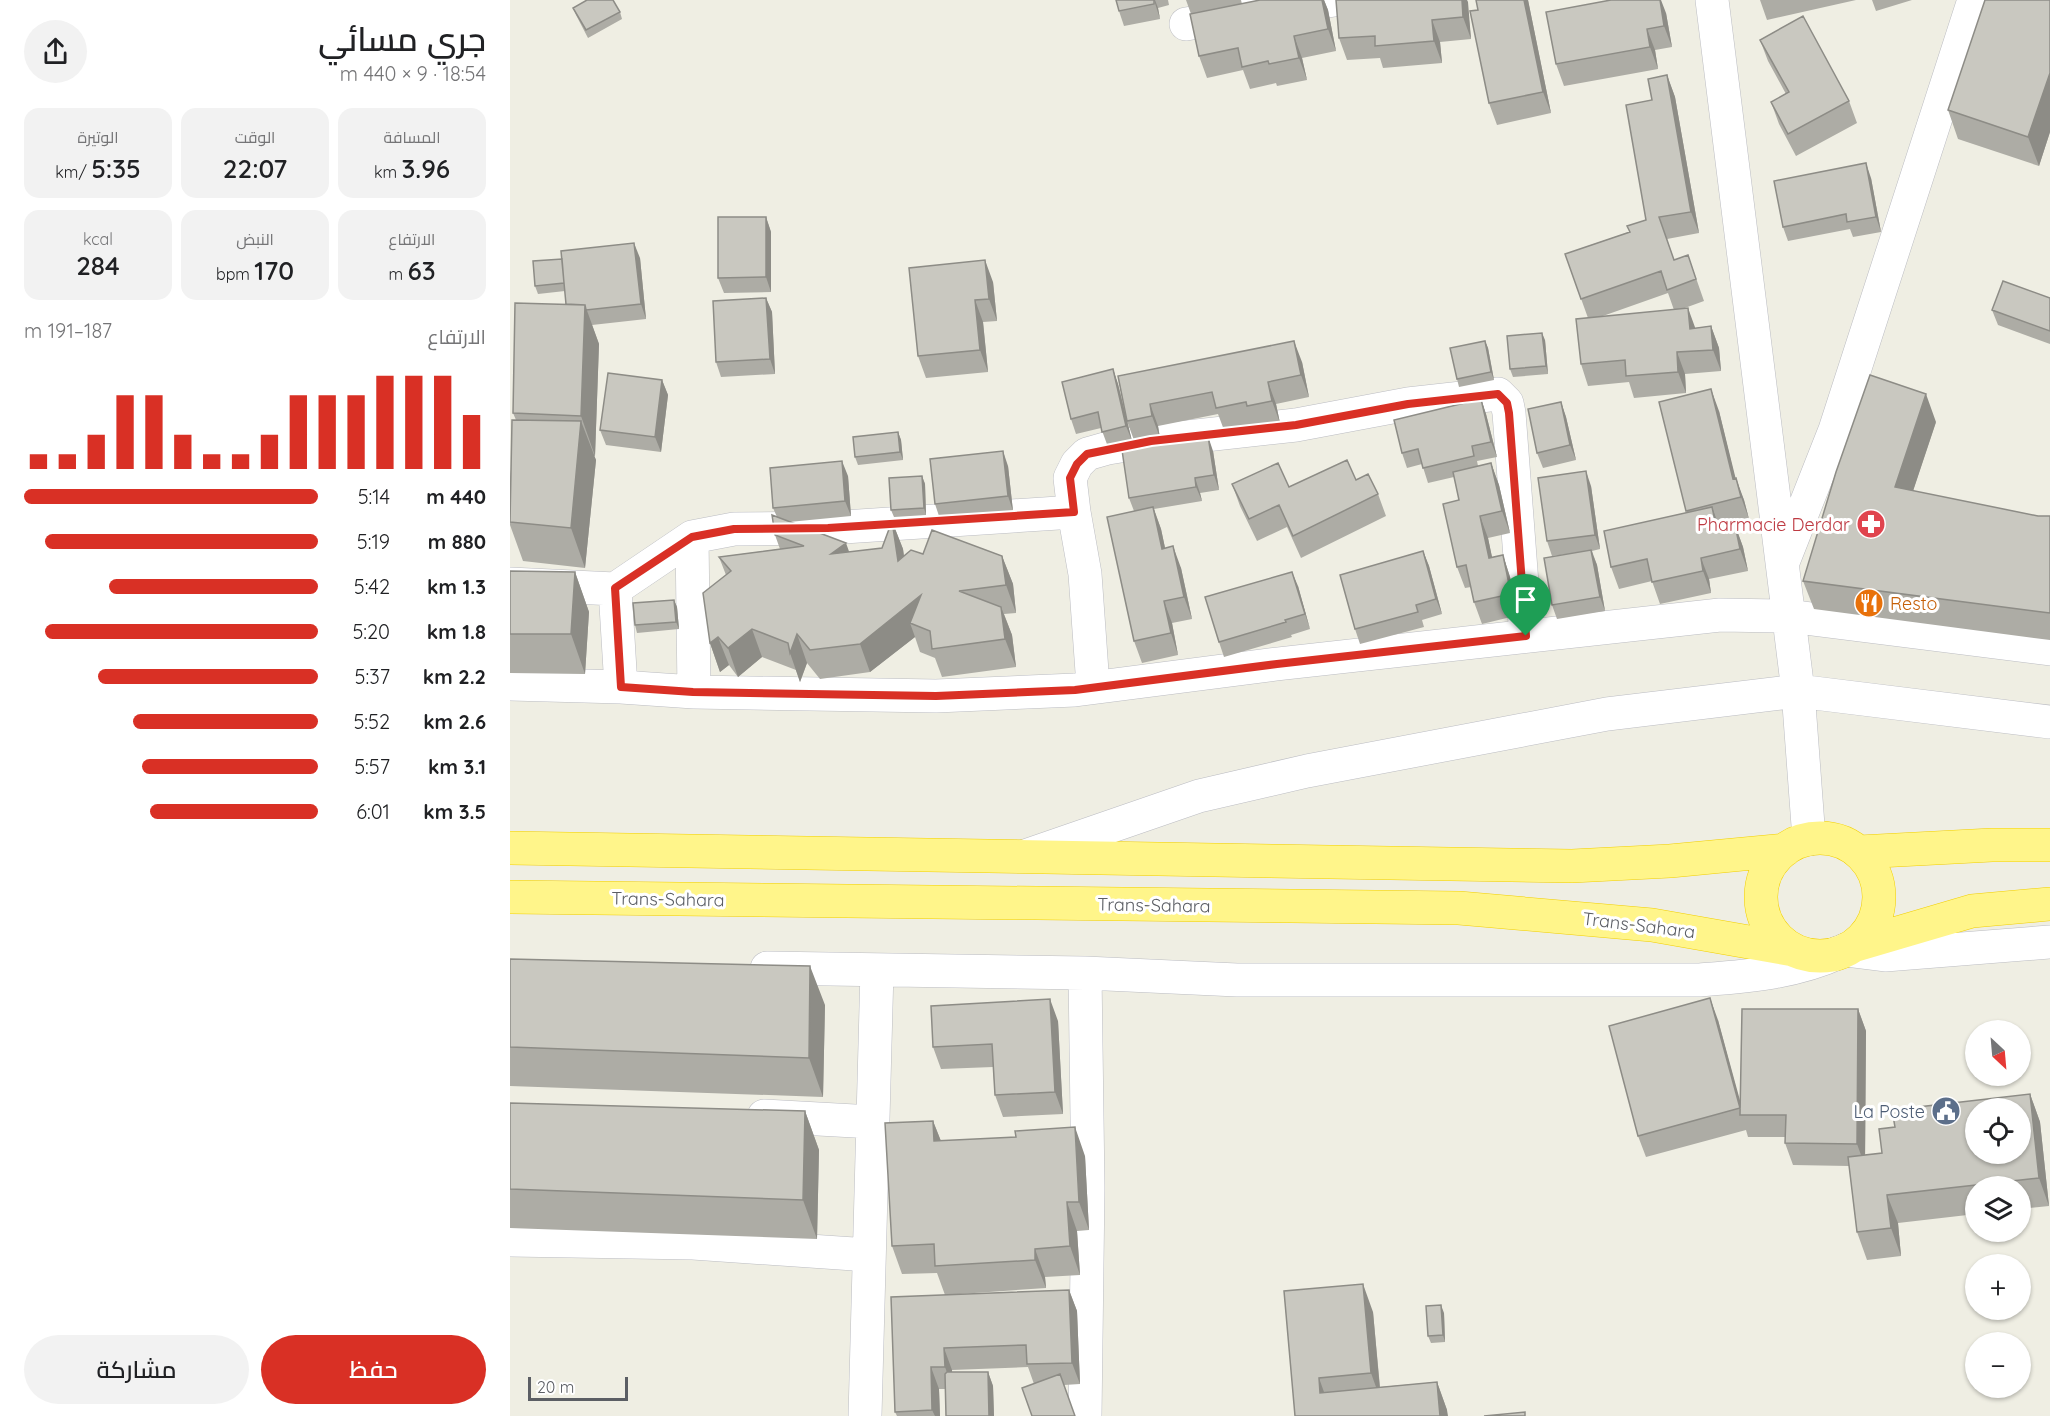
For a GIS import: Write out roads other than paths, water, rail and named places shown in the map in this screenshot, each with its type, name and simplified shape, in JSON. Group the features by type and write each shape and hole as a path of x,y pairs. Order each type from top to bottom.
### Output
{"highway":[{"path":"510,848 1572,866 1670,861 1836,840 1859,852 1869,863 1876,877 1878,908 1873,922 1846,949"},
{"path":"1797,844 1766,873 1761,903 1771,931 1794,950 1809,955 1846,949 1972,911 2050,904"},
{"path":"1859,852 1992,845 2050,845"},
{"name":"Trans-Sahara","path":"510,897 1459,908 1642,924 1794,950"}],"street":[{"path":"1186,24 1334,0"},
{"path":"1712,0 1798,691 1797,844"},
{"path":"1782,566 1835,430 1974,0"},
{"path":"1093,686 1085,574 1070,478 1077,464 1087,454 1151,441 1296,425 1408,404 1498,394 1507,403 1526,636"},
{"path":"510,584 615,588 692,537 734,529 828,528 1074,512"},
{"path":"692,537 693,692"},
{"path":"615,588 621,687"},
{"path":"510,684 621,687 693,692 936,696 1075,690 1093,686 1720,615 1788,616 2050,649"},
{"path":"1020,858 1199,796 1307,771 1606,714 1798,691 2050,722"},
{"path":"735,967 1085,973 1237,980 1700,980 1768,975 1816,963 1846,949 1885,955 2050,942"},
{"path":"866,1416 877,970"},
{"path":"1085,973 1088,1188 1085,1416"},
{"path":"734,1114 873,1122"},
{"path":"510,1240 693,1243 869,1255"}],"place":[{"name":"Pharmacie Derdar","path":"1871,524"},
{"name":"Resto","path":"1869,603"},
{"name":"La Poste","path":"1946,1111"}]}
